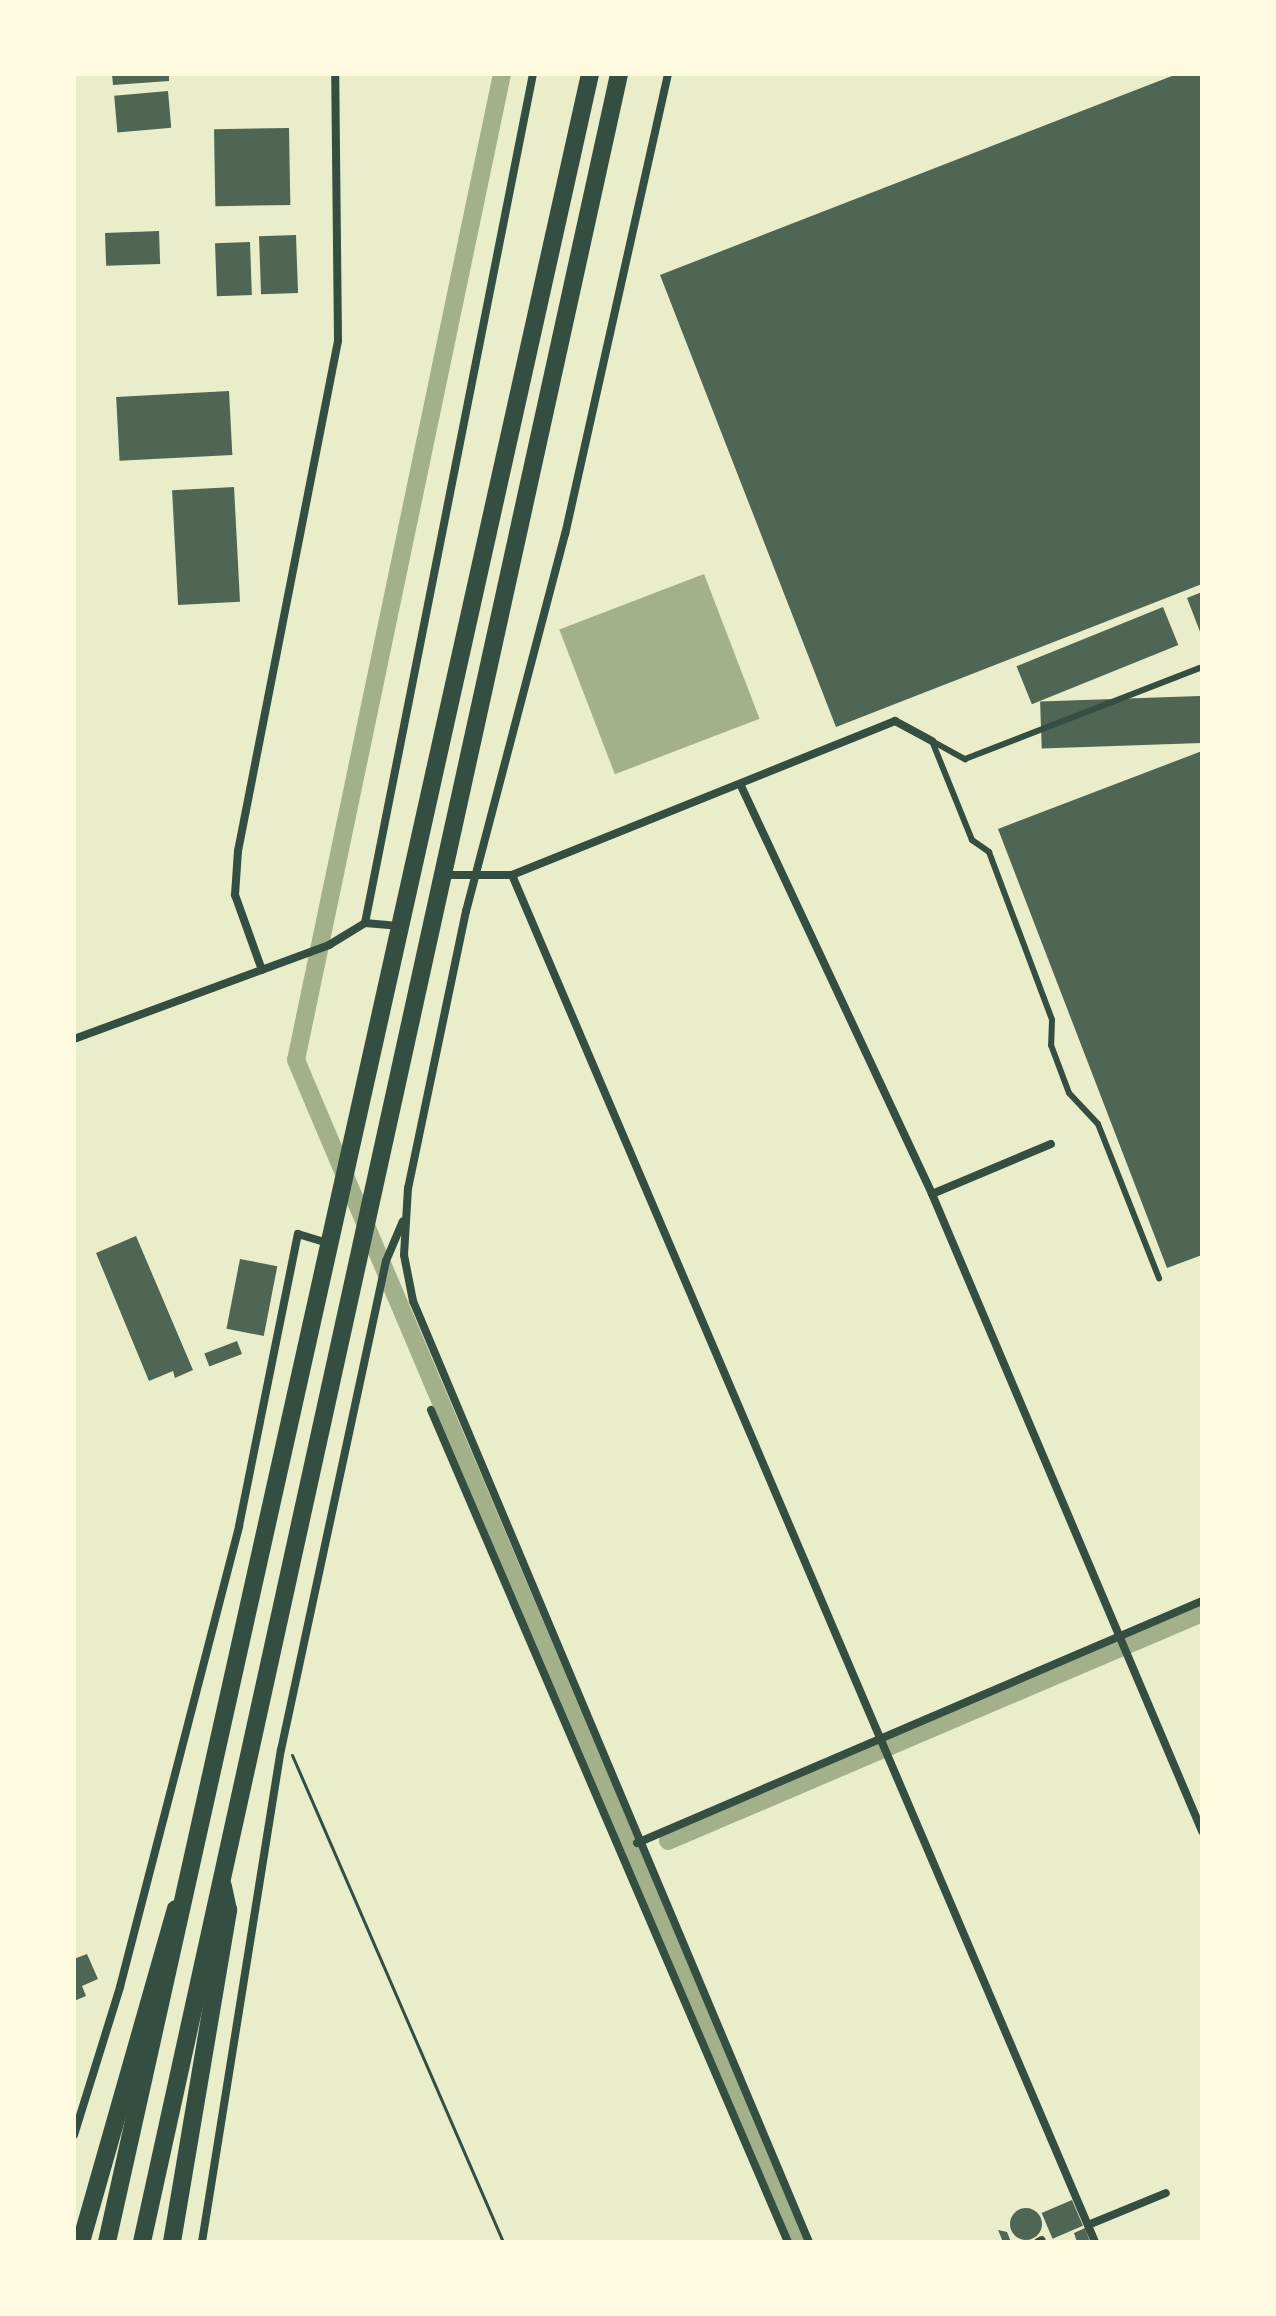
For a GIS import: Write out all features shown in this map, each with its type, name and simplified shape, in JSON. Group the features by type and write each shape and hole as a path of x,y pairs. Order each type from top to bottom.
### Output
{"highway":[{"path":"81,2242 189,1889 327,1243 401,926 590,74"},
{"path":"172,2242 209,2022 205,1990 221,1878 359,1239 619,74"},
{"path":"142,2242 190,2018 205,1990"},
{"path":"107,2242 154,2010"}],"street":[{"path":"262,970 235,895 238,851 340,330 335,74"},
{"path":"365,923 533,74"},
{"path":"202,2242 281,1750 386,1261 405,1216 477,875 565,534 668,74"},
{"path":"441,875 512,875 742,788 895,721 932,741"},
{"path":"742,788 932,1194 1202,1831"},
{"path":"512,875 1095,2242"},
{"path":"74,1039 329,945 365,923 401,926"},
{"path":"932,1194 1051,1144"},
{"path":"405,1216 413,1301 637,1843 809,2242"},
{"path":"74,2135 120,1987 239,1526 298,1234 327,1243"},
{"path":"431,1410 788,2242"},
{"path":"637,1843 1202,1601"},
{"path":"628,1866 646,1859"},
{"path":"1088,2225 1166,2193"}],"lane":[{"path":"932,741 965,759 1200,668"},
{"path":"932,741 972,840 989,852 1052,1020 1051,1045 1069,1093 1098,1124 1159,1278"}],"path":[{"path":"281,1750 297,1758 503,2242"}],"shaded area":[{"path":"704,574 760,719 615,774 559,630"}],"building":[{"path":"112,74 169,74 169,81 113,85"},
{"path":"1177,74 1202,74 1202,584 836,727 660,275"},
{"path":"168,91 171,128 117,133 114,96"},
{"path":"289,128 290,205 215,206 214,129"},
{"path":"159,231 160,264 106,266 105,233"},
{"path":"296,235 298,293 261,294 259,236"},
{"path":"250,242 252,295 217,296 215,243"},
{"path":"229,391 232,455 120,461 116,397"},
{"path":"234,487 240,602 178,605 172,490"},
{"path":"1202,592 1202,637 1187,598"},
{"path":"1163,607 1178,645 1032,704 1017,666"},
{"path":"1200,696 1202,743 1042,749 1040,702"},
{"path":"1202,751 1202,1255 1167,1268 998,829"},
{"path":"136,1236 193,1370 175,1378 173,1371 149,1381 96,1253"},
{"path":"240,1259 277,1266 264,1336 226,1329"},
{"path":"237,1341 242,1354 209,1367 204,1354"},
{"path":"87,1954 98,1979 82,1986 86,1996 74,2001 74,1959"},
{"path":"1072,2200 1083,2226 1053,2239 1042,2213"},
{"path":"1026,2208 1037,2213 1042,2224 1037,2235 1026,2240 1015,2235 1010,2224 1015,2213"},
{"path":"1085,2228 1090,2242 1077,2242 1074,2233"},
{"path":"998,2230 1007,2232 1011,2242 1003,2242"}],"waterway":[{"path":"502,74 296,1060 796,2242"},
{"path":"668,1841 1202,1613"}]}
